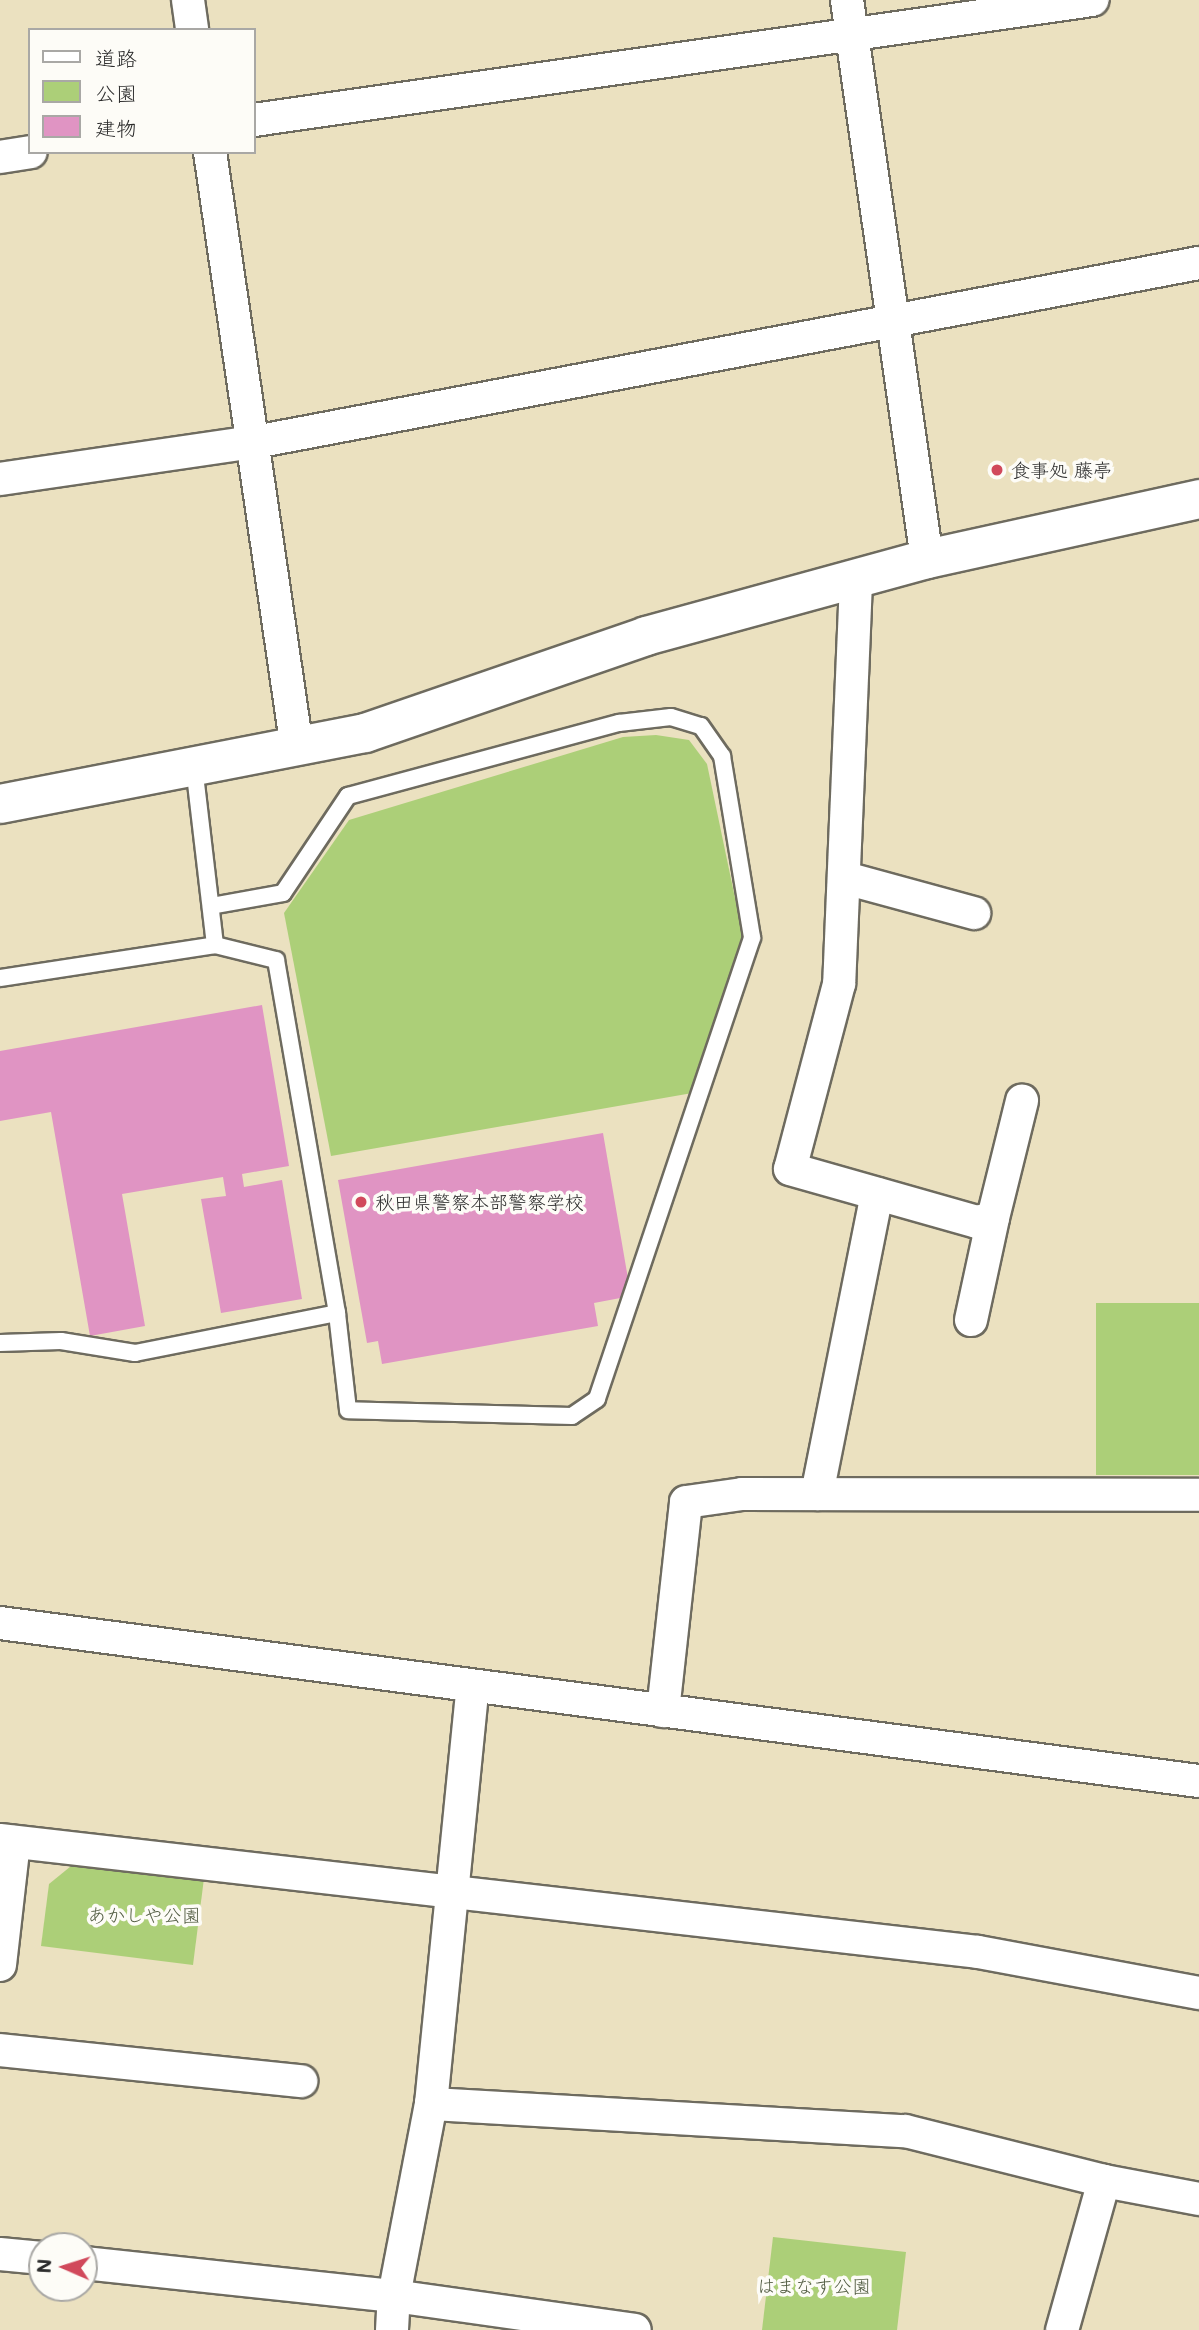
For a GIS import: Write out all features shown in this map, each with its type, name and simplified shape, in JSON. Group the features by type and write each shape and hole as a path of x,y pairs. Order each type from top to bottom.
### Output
{"street":[{"path":"188,0 192,28"},
{"path":"848,0 927,559"},
{"path":"256,120 1092,0"},
{"path":"0,157 28,152"},
{"path":"210,154 255,442 297,748"},
{"path":"0,479 255,442 1199,263"},
{"path":"0,804 365,733 646,636 856,582 927,559 1199,499"},
{"path":"856,582 839,984 790,1169 977,1222 993,1217"},
{"path":"845,878 974,913"},
{"path":"971,1320 1022,1101"},
{"path":"817,1494 877,1194"},
{"path":"663,1711 686,1502 742,1494 1199,1495"},
{"path":"0,1623 154,1640 473,1686 1199,1780"},
{"path":"392,2330 394,2296 431,2104 473,1686"},
{"path":"0,1965 7,1841 450,1895 978,1952 1199,1993"},
{"path":"0,2050 301,2081"},
{"path":"431,2104 905,2131 1104,2181 1199,2199"},
{"path":"1062,2330 1104,2181"},
{"path":"0,2254 28,2257"},
{"path":"98,2264 394,2296 635,2330"}],"lane":[{"path":"0,978 215,945 276,960 337,1313 348,1410 572,1416 597,1399 752,938 722,755 701,726 671,718 619,723 348,796 283,893 211,906"},
{"path":"194,767 215,945"},
{"path":"0,1343 61,1341 135,1353 337,1313"}],"green space":[{"path":"656,735 689,740 707,764 744,941 698,1092 331,1156 284,913 349,820 623,737"},
{"path":"1096,1303 1199,1303 1199,1475 1096,1475"},
{"name":"あかしや公園","path":"76,1862 204,1878 193,1965 41,1946 49,1884"},
{"name":"はまなす公園","path":"773,2237 906,2252 897,2330 762,2330"}],"building":[{"path":"262,1005 289,1166 242,1174 244,1187 282,1180 302,1299 221,1313 201,1199 226,1196 223,1177 122,1194 145,1326 90,1336 51,1112 0,1121 0,1051"},
{"path":"603,1133 631,1296 594,1303 598,1326 382,1364 378,1341 367,1343 338,1180"}],"place":[{"name":"食事処 藤亭","path":"997,470"},
{"name":"秋田県警察本部警察学校","path":"361,1202"}]}
